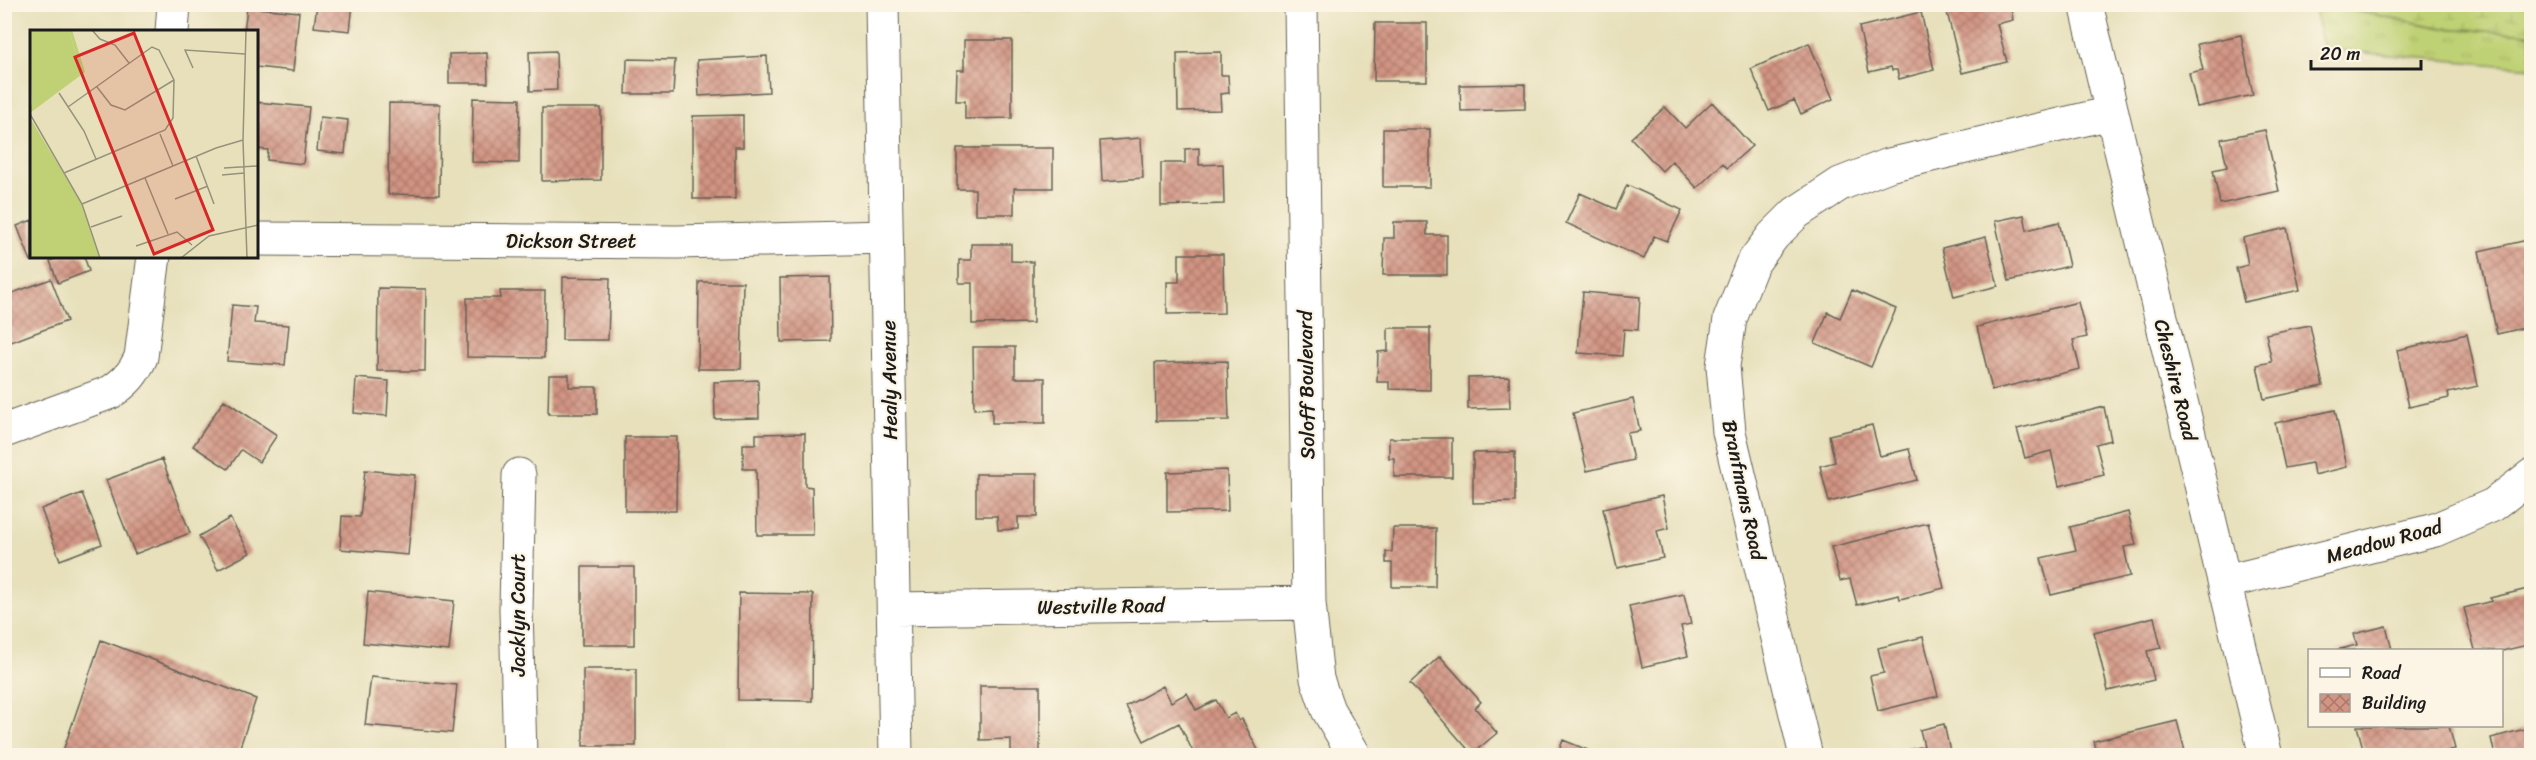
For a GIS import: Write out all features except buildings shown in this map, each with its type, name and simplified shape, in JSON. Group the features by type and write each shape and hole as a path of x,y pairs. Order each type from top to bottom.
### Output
{"street":[{"path":"172,30 174,4"},
{"name":"Healy Avenue","path":"882,4 896,756"},
{"name":"Soloff Boulevard","path":"1301,4 1309,603 1317,679 1328,710 1355,756"},
{"name":"Cheshire Road","path":"2086,4 2266,756"},
{"name":"Branfmans Road","path":"1806,756 1729,432 1723,366 1726,343 1730,319 1752,264 1773,236 1796,213 1840,184 1889,165 2111,113"},
{"name":"Dickson Street","path":"258,239 677,242 886,237"},
{"path":"4,431 111,392 130,377 141,357 154,258"},
{"name":"Jacklyn Court","path":"519,475 516,609 520,756"},
{"name":"Meadow Road","path":"2226,582 2435,530 2493,505 2532,475"},
{"name":"Westville Road","path":"894,609 1309,603"}],"green space":[{"path":"2313,5 2344,5 2346,9 2443,28 2531,34 2531,68 2324,49"},
{"path":"2344,5 2531,5 2531,34 2443,28 2346,9"}]}
